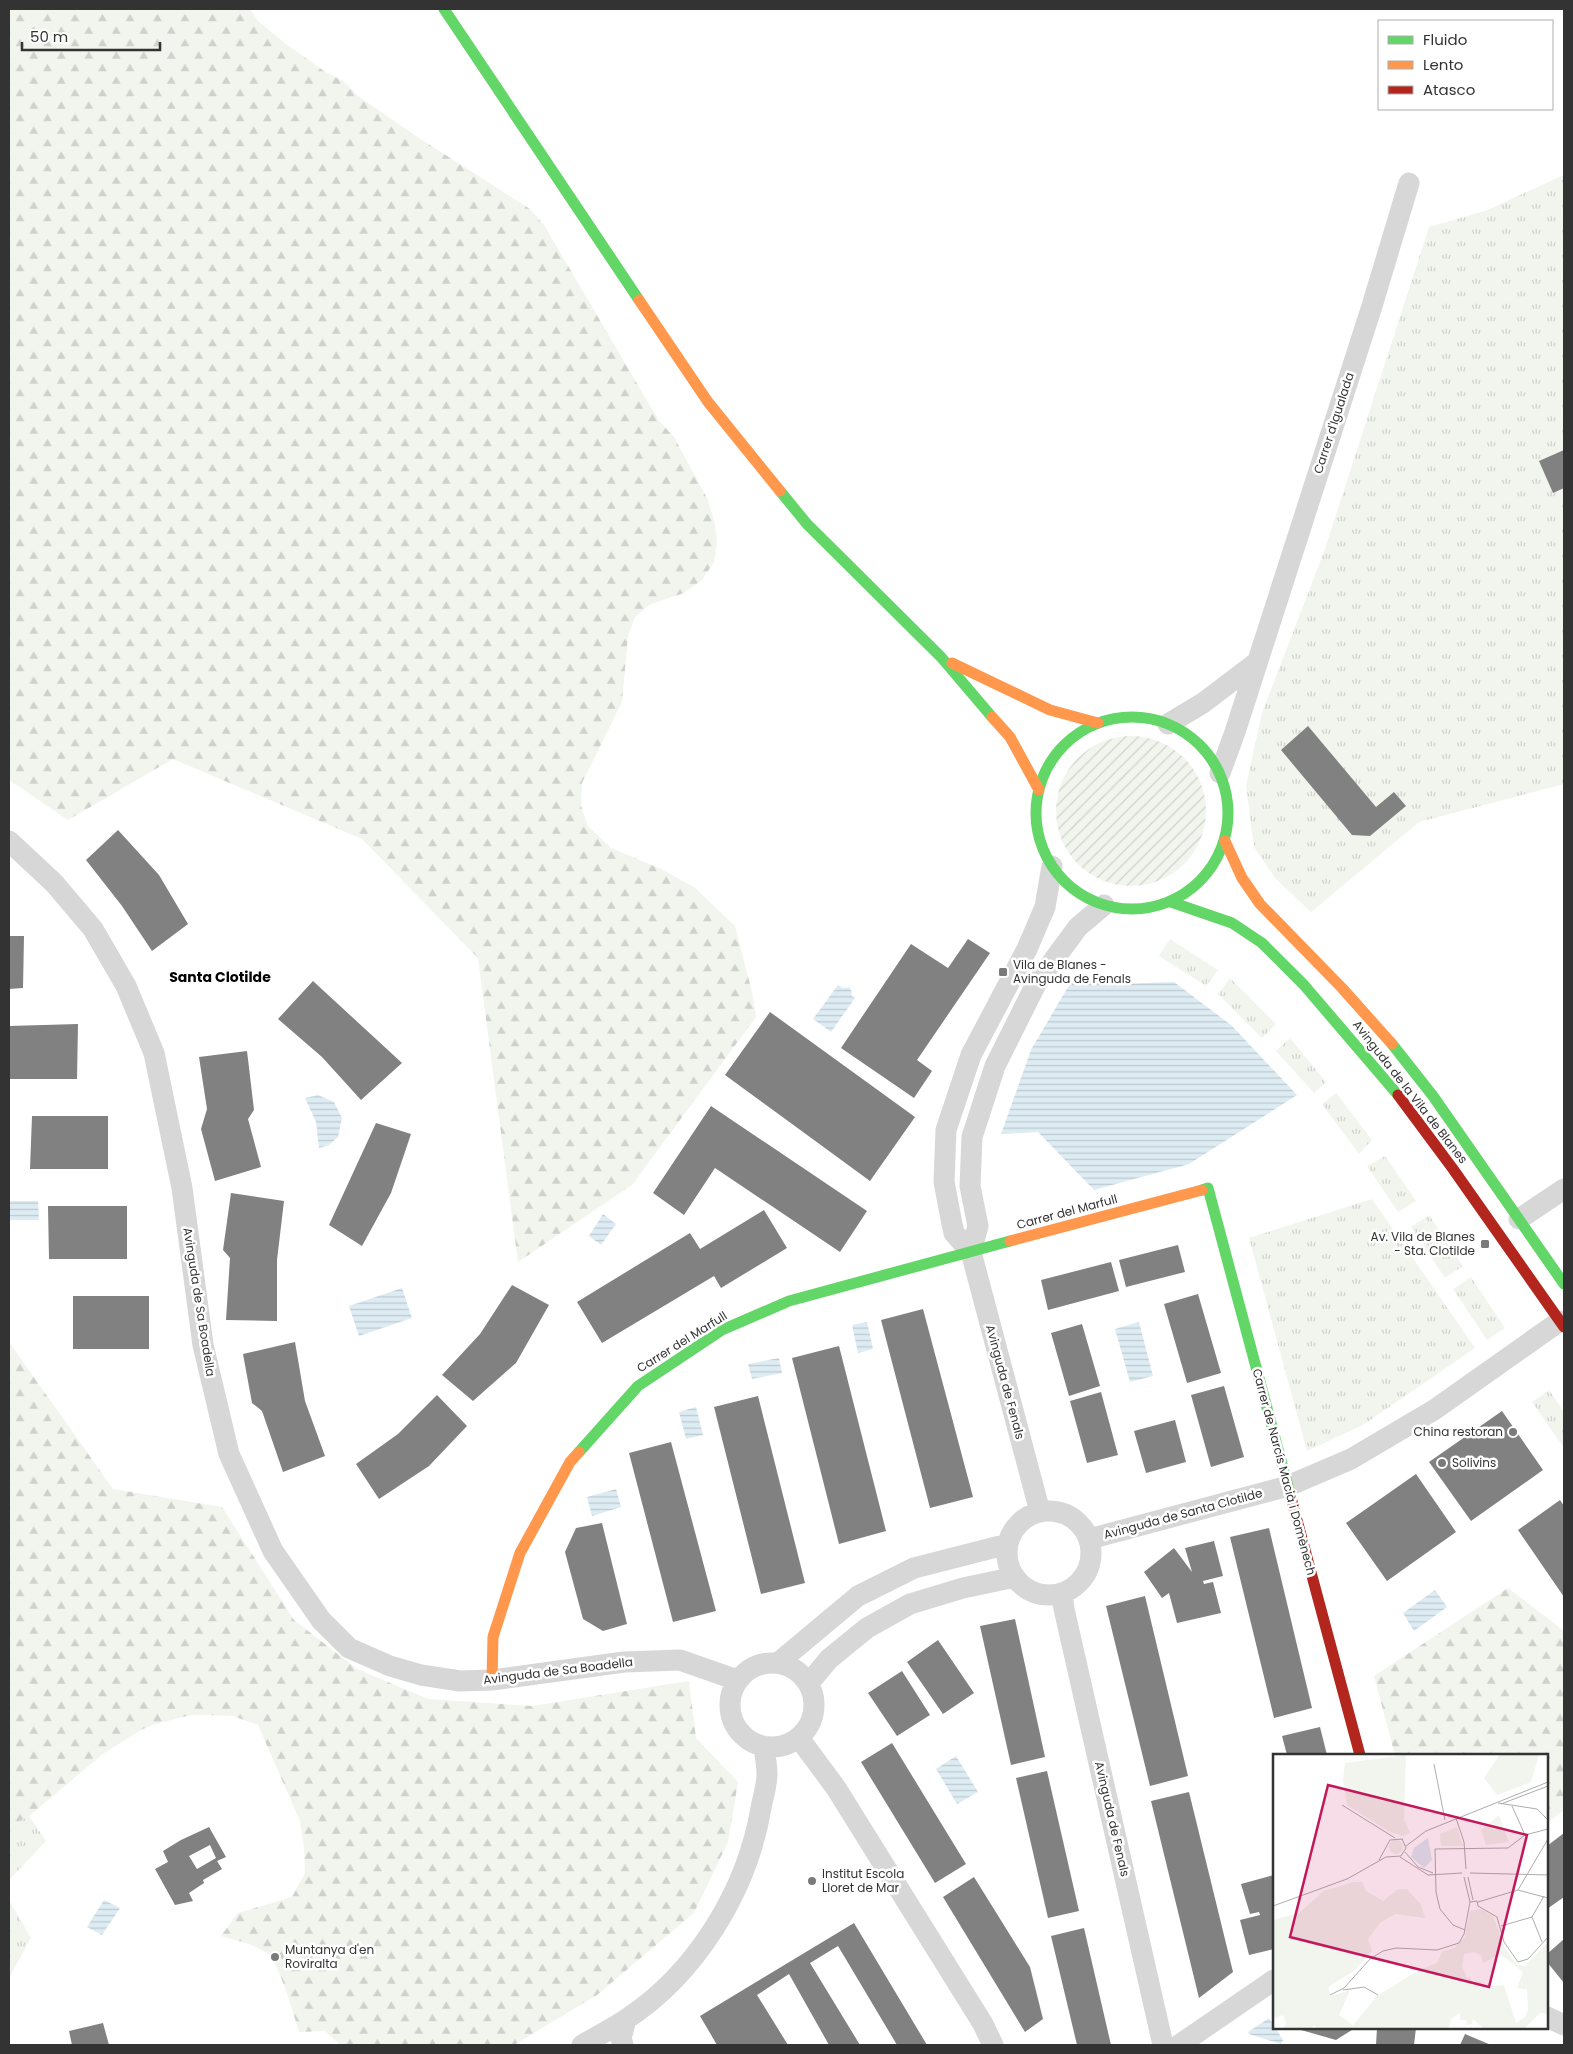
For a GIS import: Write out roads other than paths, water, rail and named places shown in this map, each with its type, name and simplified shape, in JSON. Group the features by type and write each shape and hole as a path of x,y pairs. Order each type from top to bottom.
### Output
{"main road":[{"path":"444,9 708,402 807,524 941,657 1010,737 1039,790"},
{"path":"941,657 1050,710 1098,723"},
{"path":"1137,717 1168,724 1195,740 1207,752 1220,773 1229,810 1225,841 1218,858 1201,881 1187,893 1171,902 1134,910 1104,905 1089,899 1075,890 1052,866 1038,833 1036,811 1039,790 1045,773 1060,749 1082,731 1098,723 1114,719 1137,717"},
{"path":"1225,841 1242,878 1260,904 1309,952 1387,1038 1433,1096 1564,1284"},
{"name":"Avinguda de la Vila de Blanes","path":"1171,902 1212,914 1239,927 1268,948 1296,976 1366,1054 1411,1112 1562,1324"},
{"name":"Carrer del Marfull","path":"492,1680 493,1637 520,1553 570,1462 638,1386 722,1330 789,1301 1208,1188"},
{"name":"Carrer de Narcís Macià i Domènech","path":"1208,1188 1360,1754"}],"street":[{"name":"Carrer d'Igualada","path":"1220,773 1235,732 1375,297 1409,183"},
{"path":"1168,724 1203,703 1257,662"},
{"name":"Avinguda de Sa Boadella","path":"9,841 54,883 93,929 126,986 154,1053 182,1188 203,1345 229,1454 273,1551 321,1620 349,1648 390,1666 421,1675 460,1681 492,1680 624,1662 680,1660 737,1680"},
{"name":"Avinguda de Fenals","path":"1040,1512 971,1252 954,1233 944,1182 946,1130 971,1055 1027,949 1045,907 1052,866"},
{"name":"Avinguda de Fenals","path":"971,1252 978,1226 970,1186 972,1136 995,1066 1036,984 1078,927 1104,905"},
{"path":"1519,1219 1564,1189"},
{"name":"Avinguda de Santa Clotilde","path":"1089,1539 1288,1486 1352,1459 1434,1410 1562,1324"},
{"path":"1052,1511 1070,1516 1083,1528 1089,1539 1090,1565 1074,1587 1062,1593 1049,1595 1036,1593 1024,1586 1010,1567 1008,1544 1012,1533 1019,1523 1029,1516 1040,1512 1052,1511"},
{"path":"779,1662 796,1670 809,1683 814,1699 811,1722 799,1738 780,1748 764,1747 737,1730 729,1706 737,1680 754,1666 779,1662 858,1596 914,1568 1008,1544"},
{"path":"809,1683 829,1659 867,1628 910,1604 963,1588 1015,1576"},
{"name":"Avinguda de Fenals","path":"1062,1593 1066,1618 1163,2045"},
{"path":"799,1738 836,1788 983,2024 993,2045"},
{"path":"582,2045 626,2020 662,1990 695,1956 726,1909 745,1870 758,1829 767,1776 764,1747"},
{"path":"1179,2045 1273,1981"},
{"path":"1548,2017 1564,2025"},
{"path":"623,2045 621,2038 626,2020"}],"place":[{"name":"Vila de Blanes - Avinguda de Fenals","path":"1003,972"},
{"name":"Av. Vila de Blanes - Sta. Clotilde","path":"1485,1244"},
{"name":"China restoran","path":"1513,1432"},
{"name":"Solivins","path":"1442,1463"},
{"name":"Institut Escola Lloret de Mar","path":"812,1881"},
{"name":"Muntanya d'en Roviralta","path":"275,1957"}],"district":[{"name":"Santa Clotilde","path":"220,977"}]}
